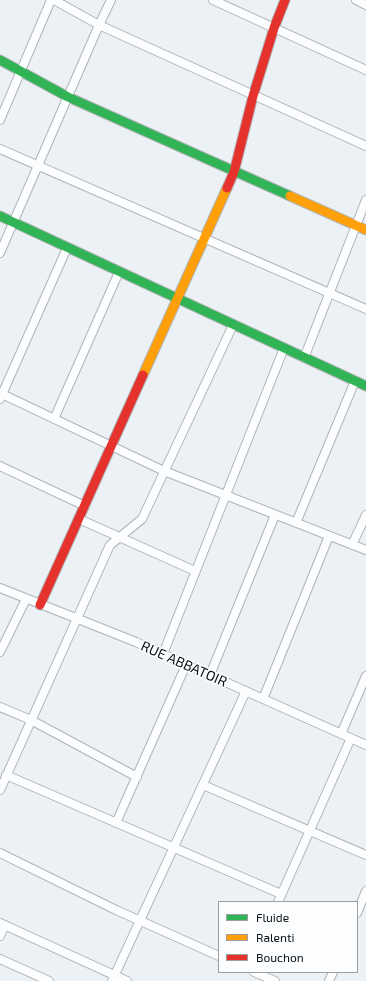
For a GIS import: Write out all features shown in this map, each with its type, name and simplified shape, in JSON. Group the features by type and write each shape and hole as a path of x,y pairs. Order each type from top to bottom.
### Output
{"street":[{"path":"0,120 53,0 99,25 366,146"},
{"path":"0,253 111,0"},
{"path":"213,0 366,70"},
{"path":"40,606 234,172 253,96 274,28 285,0"},
{"path":"356,0 366,5"},
{"path":"0,60 68,97 366,230"},
{"path":"0,149 366,309"},
{"path":"304,358 366,200"},
{"path":"0,216 366,386"},
{"path":"67,248 1,396 54,419 164,471 366,550"},
{"path":"54,419 119,272"},
{"path":"0,790 110,545 142,519 233,324"},
{"path":"163,654 284,348"},
{"path":"296,523 355,381"},
{"path":"0,466 85,506"},
{"path":"210,675 275,514"},
{"path":"352,545 366,515"},
{"path":"79,519 195,571"},
{"path":"263,699 329,536"},
{"name":"RUE ABBATOIR","path":"0,588 40,606 163,654 366,745"},
{"path":"0,652 26,599"},
{"path":"116,823 186,665"},
{"path":"342,734 366,676"},
{"path":"114,978 246,692"},
{"path":"0,707 31,720 137,777"},
{"path":"6,776 174,848 279,898 351,738"},
{"path":"203,785 366,856"},
{"path":"0,853 218,956"},
{"path":"358,911 366,891"},
{"path":"0,936 2,924 114,978 126,981"},
{"path":"0,958 49,981"},
{"path":"256,973 275,981"}],"traffic: fast":[{"path":"0,60 68,97 290,196"},
{"path":"0,216 366,386"}],"traffic: slow":[{"path":"143,375 227,188"},
{"path":"290,196 366,230"}],"traffic: jam":[{"path":"227,188 234,172 253,96 274,28 285,0"},
{"path":"40,605 143,375"}]}
